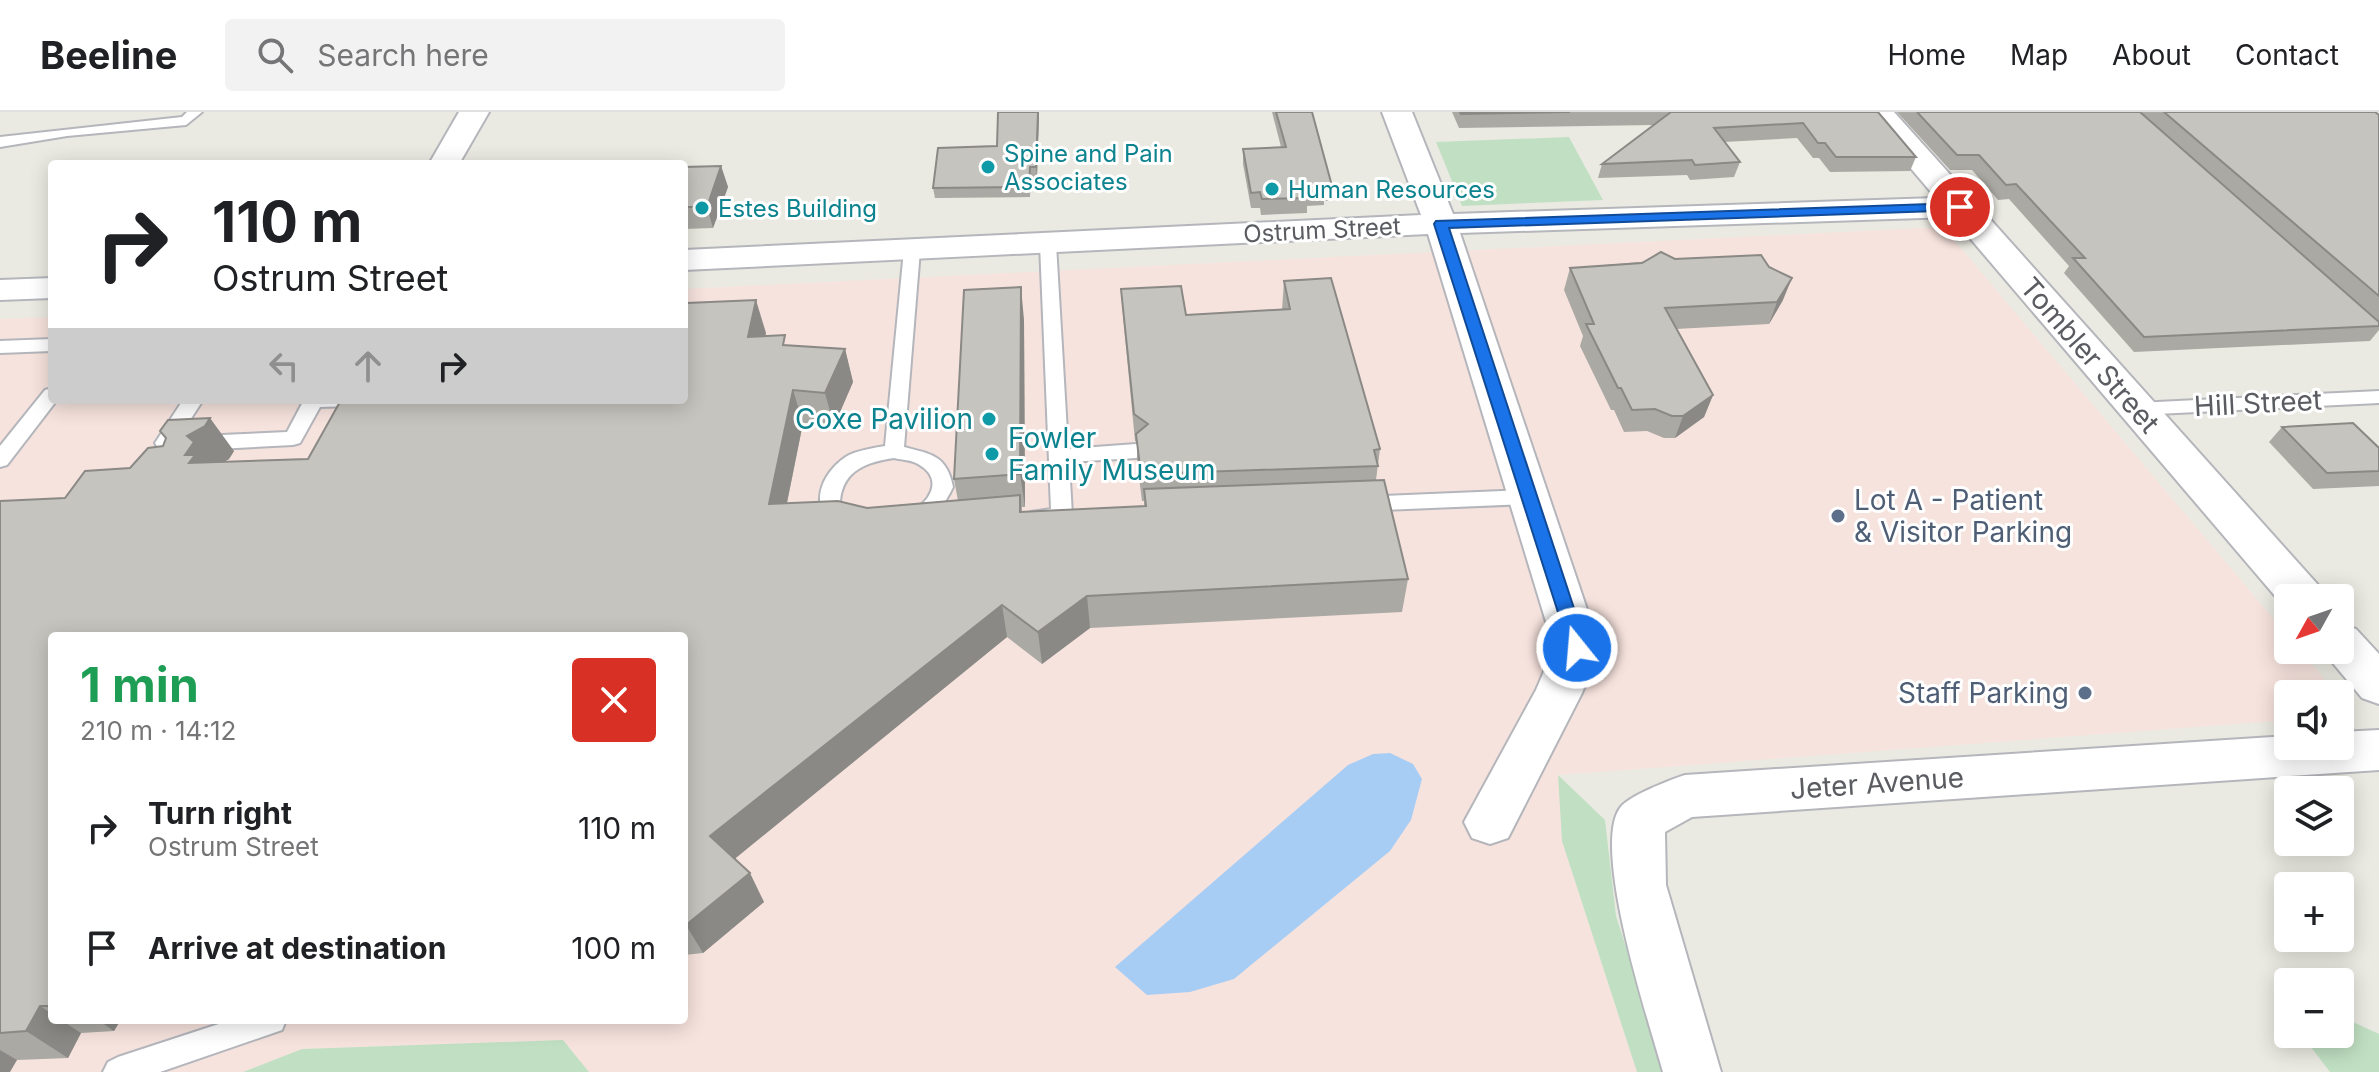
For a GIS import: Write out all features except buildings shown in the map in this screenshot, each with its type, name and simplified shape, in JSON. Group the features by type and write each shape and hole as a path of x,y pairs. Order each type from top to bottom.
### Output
{"street":[{"path":"446,160 474,112"},
{"path":"1397,112 1441,224 1577,648 1558,693 1490,822"},
{"name":"Tombler Street","path":"1878,112 2291,584"},
{"name":"Ostrum Street","path":"688,260 1441,224 1960,207"},
{"path":"0,290 48,288"},
{"path":"2354,657 2379,685"},
{"name":"Jeter Avenue","path":"1692,1072 1640,885 1639,821 1685,796 2379,750"}],"lane":[{"path":"0,142 67,132 186,121 195,112"},
{"path":"1015,518 1070,515 1058,456 1048,244"},
{"path":"894,451 912,250"},
{"path":"0,347 48,345"},
{"name":"Hill Street","path":"2137,409 2379,397"},
{"path":"0,460 48,399"},
{"path":"151,465 190,404"},
{"path":"163,445 293,438 312,404"},
{"path":"258,458 269,439"},
{"path":"905,526 923,518 936,507 944,493 944,480 939,468 928,458 894,451 858,459 844,468 834,480 829,492 829,505 836,516 865,529 885,530 936,524"},
{"path":"1058,456 1136,451"},
{"path":"1342,504 1529,497"},
{"path":"118,1072 260,1024"}],"shaded area":[{"path":"1943,227 2274,619 2274,664 2312,664 2325,680 2274,680 2274,721 1559,775 1562,841 1637,1072 589,1072 562,1040 302,1049 243,1072 0,1072 0,319 48,317 48,404 688,404 688,289"}],"green space":[{"path":"1569,137 1603,200 1462,206 1436,142"},
{"path":"1558,775 1605,820 1616,916 1666,1072 1637,1072 1562,841"},
{"path":"2354,1022 2379,1034 2379,1072 2330,1072 2312,1048 2354,1048"},
{"path":"563,1040 589,1072 243,1072 302,1049"}],"water":[{"path":"1390,753 1413,764 1422,779 1411,820 1390,851 1234,979 1190,992 1147,995 1115,967 1348,765 1373,754"}],"place":[{"name":"Spine and Pain Associates","path":"988,167"},
{"name":"Human Resources","path":"1272,189"},
{"name":"Estes Building","path":"702,208"},
{"name":"Coxe Pavilion","path":"989,419"},
{"name":"Fowler Family Museum","path":"992,454"},
{"name":"Lot A - Patient & Visitor Parking","path":"1838,516"},
{"name":"Staff Parking","path":"2085,693"}],"route":[{"path":"1577,648 1441,224 1960,207"}]}
